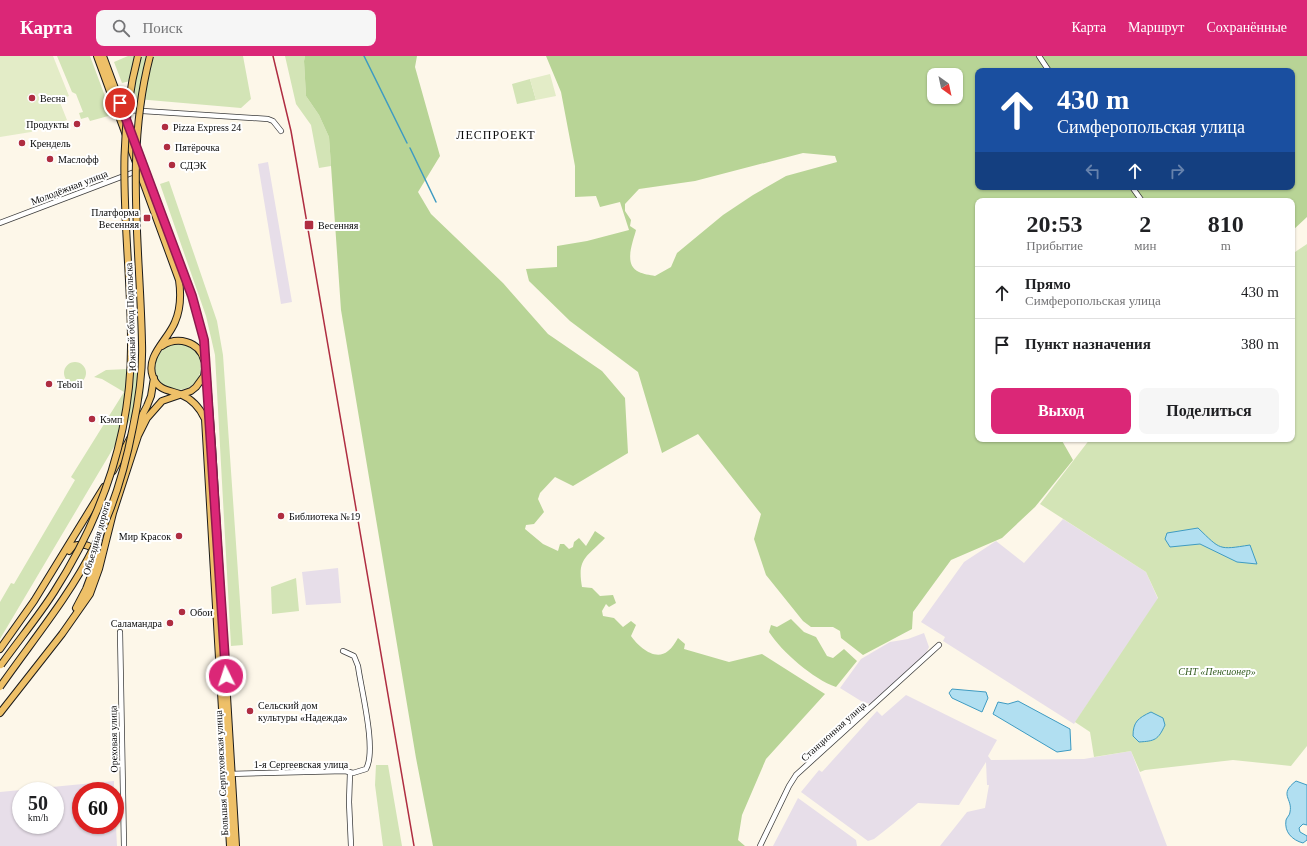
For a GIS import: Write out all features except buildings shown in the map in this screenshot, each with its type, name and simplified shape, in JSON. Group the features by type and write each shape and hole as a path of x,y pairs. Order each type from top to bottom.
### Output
{"main road":[{"path":"97,56 142,169 192,296 204,340 204,376 196,387 185,393 179,394 166,391 161,388 154,378 152,364 156,352 175,322 179,310 181,296 179,280 142,169 124,111 103,56"},
{"name":"Южный обход Подольска","path":"0,666 53,593 77,555 98,511 118,453 129,385 131,343 123,189 125,135 133,77 138,56"},
{"name":"Южный обход Подольска","path":"0,687 63,599 93,548 112,506 126,464 141,388 142,345 134,185 136,134 144,78 150,56"},
{"path":"160,347 173,340 188,342 200,350 205,364"},
{"name":"Большая Серпуховская улица","path":"205,364 208,374 212,438 229,774 230,846"},
{"name":"Объездная дорога","path":"0,649 50,576 95,503 137,426 151,396 154,378"},
{"name":"Большая Серпуховская улица","path":"179,394 196,405 205,420 229,774 236,846"},
{"name":"Объездная дорога","path":"0,713 62,634 90,594 99,569 113,513 138,436 156,407 162,401 179,394"},
{"path":"50,576 73,546 85,544 91,546 98,557 86,589 62,634"}],"street":[{"path":"1039,56 1047,68"},
{"path":"124,111 134,110 268,119 273,121 281,131"},
{"name":"Молодёжная улица","path":"0,223 142,169"},
{"name":"Ореховая улица","path":"120,632 124,846"},
{"name":"Станционная улица","path":"760,846 796,775 939,645"},
{"name":"1-я Сергеевская улица","path":"229,774 344,771 350,773 366,769 369,763 371,747 356,659 352,654 343,651"},
{"path":"350,773 349,802 351,846"}],"shaded area":[{"path":"268,162 292,302 281,304 258,164"},
{"path":"1063,519 1146,572 1158,599 1074,724 943,641 945,637 921,622 964,562 996,541 1024,563"},
{"path":"338,568 341,603 306,605 302,572"},
{"path":"924,633 929,647 924,658 875,703 870,704 861,701 840,688 861,659 890,642 908,639"},
{"path":"906,695 997,740 988,756 991,760 1084,759 1131,751 1167,846 940,846 967,812 985,808 989,785 987,785 986,762 959,805 918,803 874,839 868,841 801,792 819,770 822,772 877,711 882,716"},
{"path":"72,785 72,834 116,834 117,846 0,846 0,792 12,791 12,834 64,834 64,786"},
{"path":"798,798 856,840 857,846 773,846"}],"green space":[{"name":"Весна","path":"0,56 53,56 69,96 59,100 67,120 31,132 0,137"},
{"path":"57,56 90,56 112,115 90,121 88,117 81,119 79,113 83,112 76,94 72,92"},
{"path":"128,56 243,56 251,99 241,108 137,99 130,81 122,83 114,62"},
{"path":"285,56 305,56 306,96 319,115 329,137 331,166 319,168 311,125 296,104"},
{"path":"305,56 417,56 415,67 440,156 418,192 431,214 503,283 548,334 602,371 625,398 628,453 573,486 555,477 540,493 538,499 544,512 534,524 526,525 525,529 543,544 558,551 560,544 564,544 569,549 573,547 574,542 579,538 586,546 595,531 605,538 584,559 581,570 582,587 592,588 600,596 613,595 616,603 609,607 606,604 602,611 603,616 614,618 623,627 631,621 636,625 631,636 642,648 652,654 658,655 668,651 675,644 678,638 685,644 684,649 729,662 762,654 825,694 766,759 742,815 738,840 745,846 433,846 416,758 341,310 329,137 319,115 306,96"},
{"path":"546,56 1307,56 1307,217 1295,228 1295,198 975,198 975,442 1063,442 1073,460 1035,507 1002,538 951,560 913,612 912,629 863,655 841,638 840,631 833,627 811,627 803,621 766,575 754,539 761,514 698,434 662,453 638,372 570,321 529,281 526,269 557,267 557,246 587,241 629,230 620,202 600,207 596,196 575,197 575,166 561,92","holes":["803,153 835,156 837,162 786,176 753,195 723,215 677,253 671,267 655,276 639,272 634,269 631,264 630,253 636,230 630,226 631,220 625,211 625,204 639,189 695,181"]},
{"path":"550,74 556,96 536,100 530,79"},
{"path":"530,79 536,100 517,104 512,84"},
{"path":"169,181 217,321 223,355 243,645 231,646 215,355 206,316 160,184"},
{"name":"СНТ «Пенсионер»","path":"1307,244 1307,746 1291,766 1233,760 1145,770 1140,772 1131,751 1094,757 1090,732 1075,722 1158,598 1146,572 1040,504 1088,442 1295,442 1295,252"},
{"path":"183,344 195,350 200,358 200,376 195,384 187,389 173,390 161,384 156,376 155,362 161,350 169,345"},
{"path":"75,362 83,365 86,373 83,381 75,384 67,381 64,373 67,365"},
{"path":"128,369 137,373 142,380 143,398 0,639 0,602 11,583 14,584 75,480 71,477 124,392 102,379 94,377 106,370"},
{"path":"296,578 299,611 272,614 271,587"},
{"path":"791,619 804,632 816,637 827,656 833,658 844,649 857,661 836,687 818,678 799,664 782,648 769,632 771,625 777,627"},
{"path":"376,765 388,765 402,846 383,846 375,785"}],"water":[{"path":"1198,528 1211,541 1221,547 1232,548 1250,545 1257,564 1237,562 1200,544 1170,547 1165,539 1167,533"},
{"path":"952,689 986,692 988,698 982,712 952,698 949,693"},
{"path":"1018,701 1070,729 1071,750 1057,752 993,714 998,702 1008,704"},
{"path":"1151,712 1163,718 1165,725 1158,737 1155,739 1139,742 1133,736 1135,724 1143,716"},
{"path":"1296,781 1307,785 1307,825 1303,824 1299,828 1300,832 1307,836 1307,840 1303,843 1292,838 1286,828 1286,820 1290,813 1290,803 1287,793"}],"waterway":[{"path":"364,56 407,143"},
{"path":"410,148 436,202"}],"railway":[{"path":"273,56 291,131 414,846"}],"place":[{"name":"Весна","path":"32,98"},
{"name":"Продукты","path":"77,124"},
{"name":"Pizza Express 24","path":"165,127"},
{"name":"Крендель","path":"22,143"},
{"name":"Пятёрочка","path":"167,147"},
{"name":"Маслофф","path":"50,159"},
{"name":"СДЭК","path":"172,165"},
{"name":"Платформа Весенняя","path":"147,218"},
{"name":"Весенняя","path":"309,225"},
{"name":"Teboil","path":"49,384"},
{"name":"Кэмп","path":"92,419"},
{"name":"Библиотека №19","path":"281,516"},
{"name":"Мир Красок","path":"179,536"},
{"name":"Обои","path":"182,612"},
{"name":"Саламандра","path":"170,623"},
{"name":"Сельский дом культуры «Надежда»","path":"250,711"}],"district":[{"name":"ЛЕСПРОЕКТ","path":"496,135"}],"route":[{"path":"120,103 192,296 206,349 205,364 208,374 226,676"}]}
